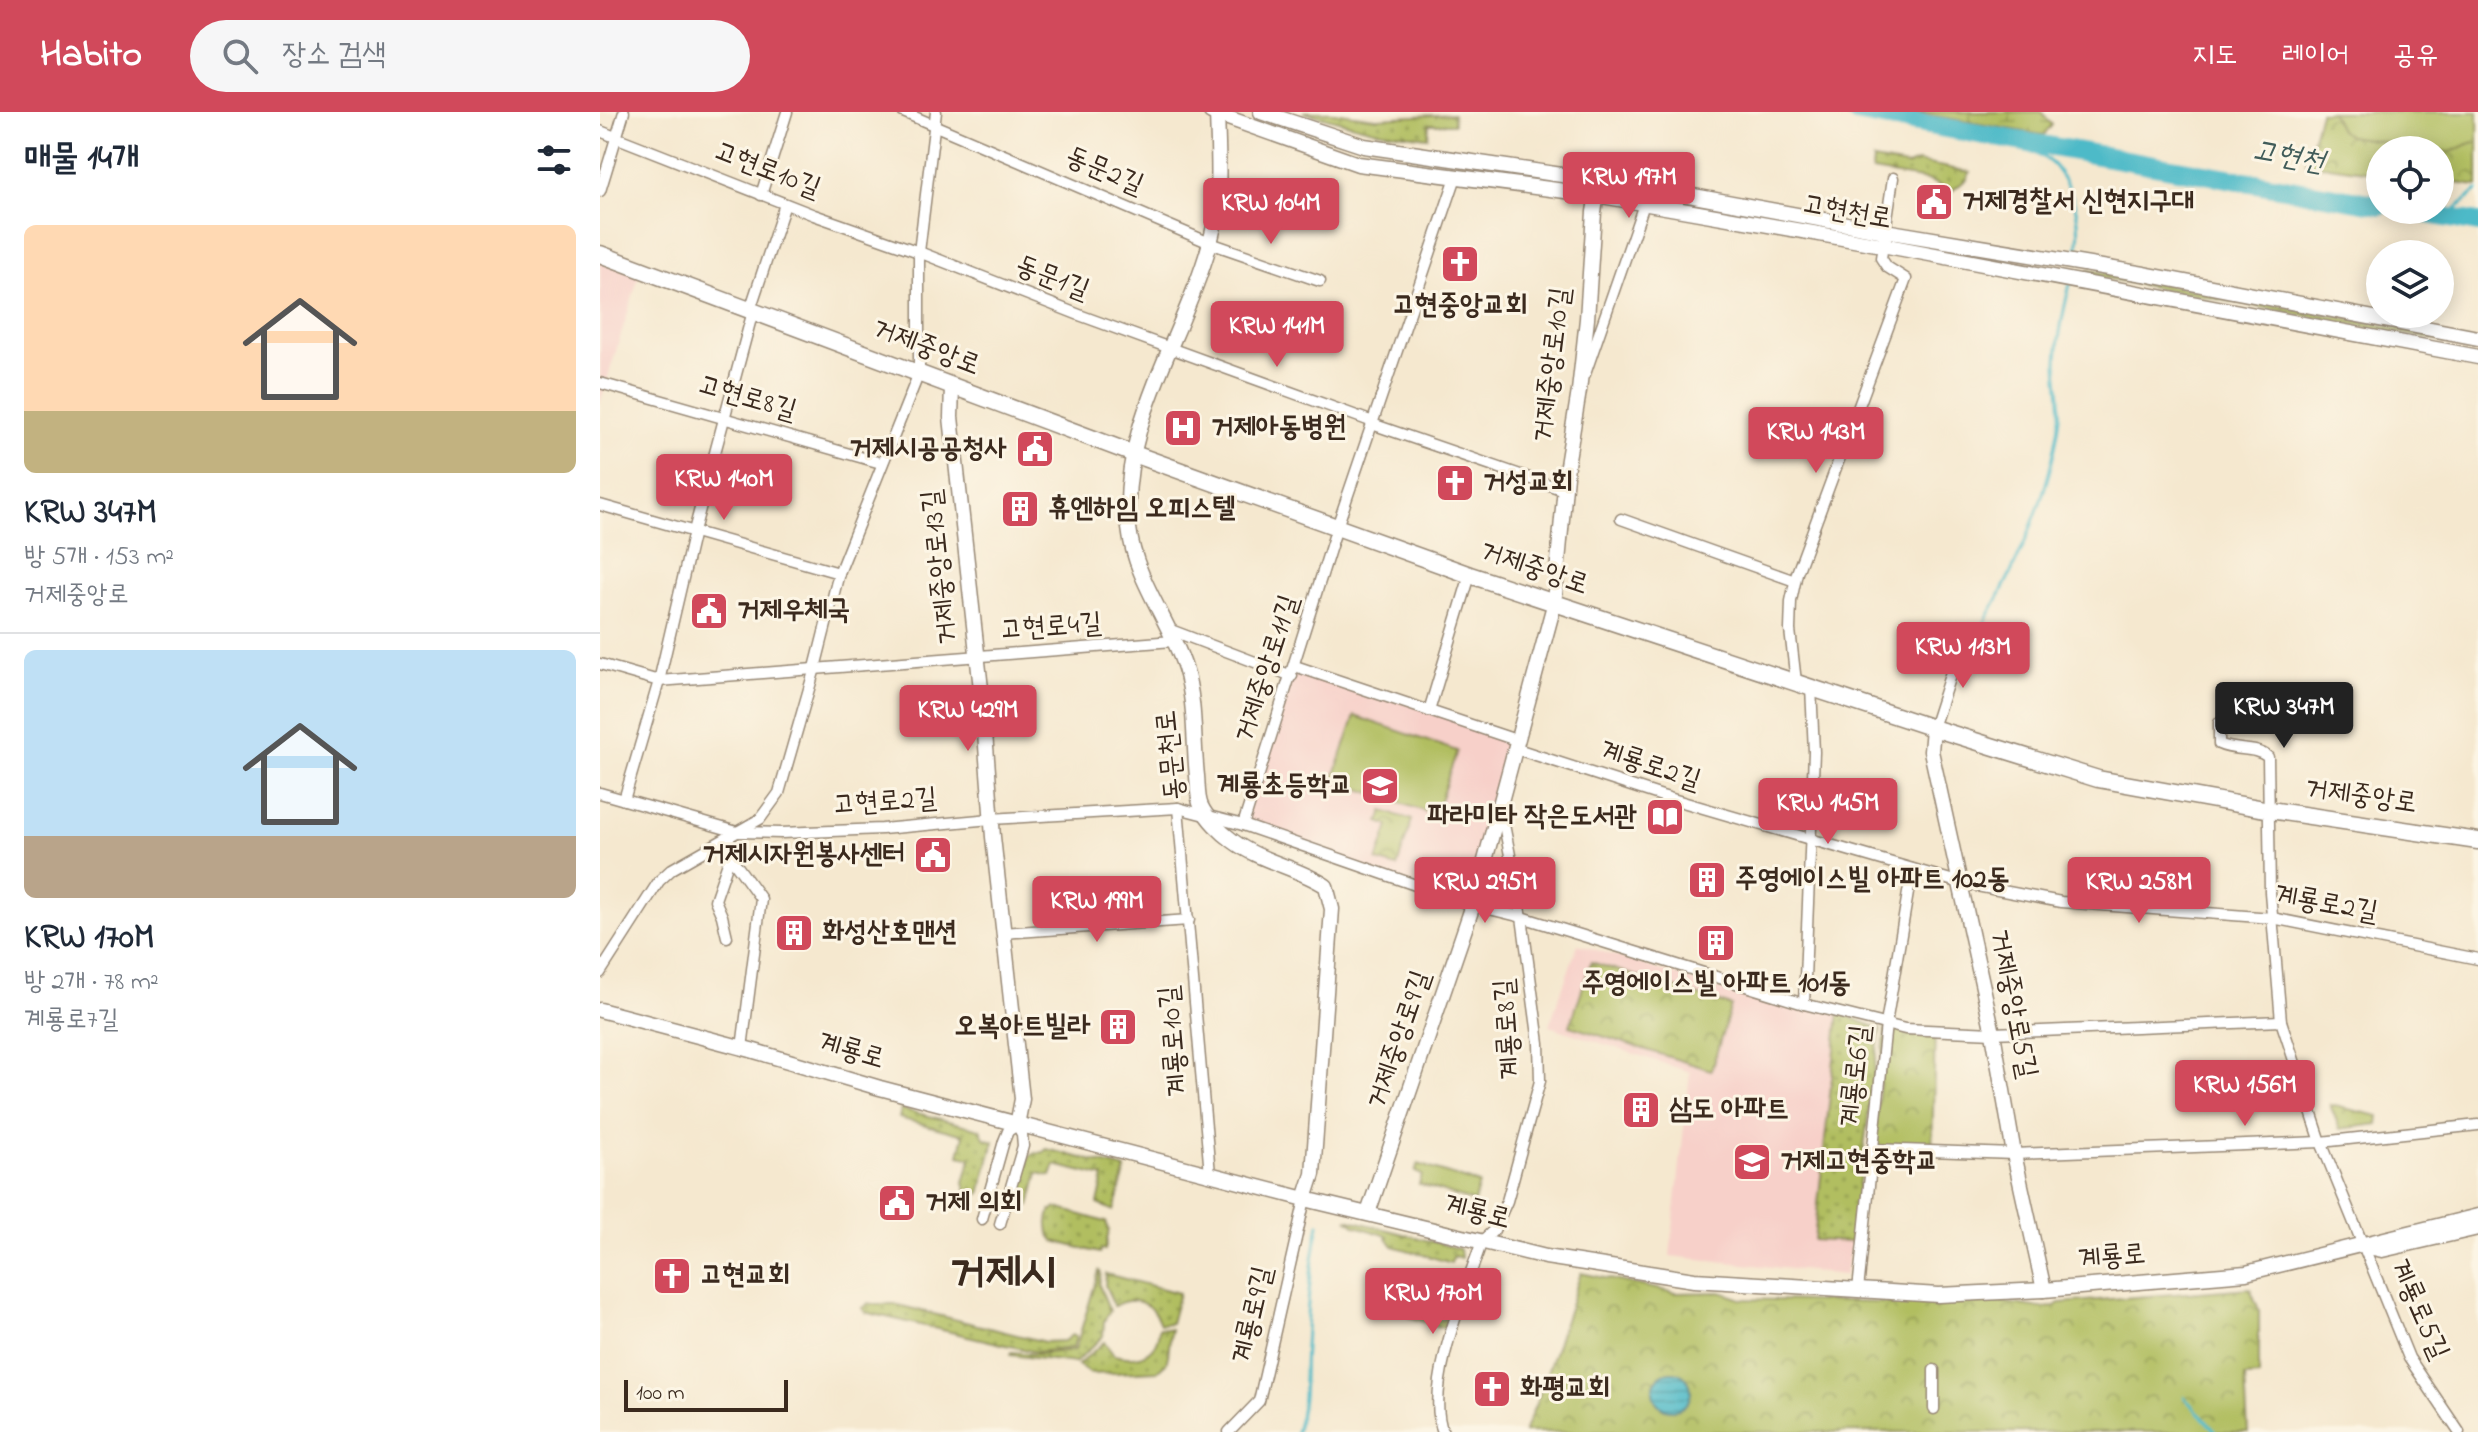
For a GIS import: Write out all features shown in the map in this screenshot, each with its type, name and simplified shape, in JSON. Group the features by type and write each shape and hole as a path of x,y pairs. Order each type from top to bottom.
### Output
{"main road":[{"name":"거제중앙로","path":"600,254 1134,454 1554,605 1933,728 2098,779 2270,810 2478,841"}],"street":[{"path":"600,191 624,112"},
{"path":"761,195 787,112"},
{"name":"동문2길","path":"903,112 1210,243"},
{"path":"600,973 659,881 672,869 760,819 779,793 839,573 919,373 919,252 936,112"},
{"name":"고현천로","path":"1261,112 1364,146 1884,238 2070,280 2478,357"},
{"name":"고현천로","path":"1215,113 1358,164 1456,177 1598,188 1644,204 2074,262 2478,338"},
{"name":"동문천로","path":"1215,113 1218,195 1210,243 1147,407 1134,454 1127,502 1130,532 1145,585 1184,665 1192,696 1200,803 1232,841 1326,886 1332,909 1313,1174 1305,1199"},
{"name":"고현로10길","path":"600,131 761,195 919,252"},
{"name":"거제중앙로11길","path":"1243,825 1337,527 1456,177"},
{"path":"1804,1004 1814,752 1790,630 1791,601 1795,581 1906,279 1882,263 1893,178"},
{"name":"거제중앙로10길","path":"1554,605 1564,490 1579,391 1598,188"},
{"path":"624,800 659,681 751,311 785,204"},
{"path":"1579,391 1644,204"},
{"path":"1210,243 1320,281"},
{"name":"동문1길","path":"919,252 985,280 1169,348"},
{"path":"1169,348 1564,490"},
{"name":"고현로8길","path":"600,383 881,463"},
{"name":"거제중앙로13길","path":"952,387 951,417 1022,1099 1017,1125"},
{"path":"600,505 839,573"},
{"path":"1621,519 1795,581"},
{"path":"1429,711 1470,575"},
{"name":"거제중앙로9길","path":"1368,1213 1473,905 1554,605"},
{"name":"고현로4길","path":"600,664 659,681 977,658 1170,635"},
{"name":"계룡로2길","path":"1170,635 1429,711 1662,796 1961,883 2061,902 2272,918 2478,959"},
{"path":"1933,728 1952,669 1974,641"},
{"name":"계룡로5길","path":"2219,723 2219,744 2228,748 2258,750 2268,757 2272,918 2281,1021 2321,1142 2409,1358 2459,1432"},
{"name":"거제중앙로5길","path":"1933,728 1931,751 1993,1033 2014,1154 2044,1290"},
{"name":"고현로2길","path":"600,793 737,832 882,829 1178,808 1243,825 1473,905 1522,917 1804,1004 1905,1029 1993,1033 2281,1021"},
{"name":"계룡로8길","path":"1443,1432 1437,1413 1442,1366 1482,1241 1494,1230 1507,1201 1540,1081 1539,1043 1522,917 1500,803"},
{"name":"계룡로10길","path":"1178,808 1210,1174"},
{"path":"725,840 730,856 761,899 742,1048"},
{"path":"727,937 715,900 730,856"},
{"name":"계룡로6길","path":"1858,1290 1886,1024 1912,869"},
{"path":"1003,933 1189,920"},
{"name":"계룡로","path":"601,1011 1017,1125 1305,1199 1546,1257 1694,1280 1939,1295 2044,1290 2246,1273 2478,1216"},
{"path":"982,1219 1004,1141 1008,1131 1017,1125 1023,1146 1000,1224"},
{"path":"1873,1149 2014,1154 2321,1142 2478,1125"},
{"name":"계룡로9길","path":"1229,1432 1259,1401 1305,1199"},
{"name":"계룡로","path":"2364,1246 2382,1250 2478,1228"},
{"path":"1934,1370 1934,1409"}],"shaded area":[{"path":"600,254 641,269 600,403"},
{"name":"계룡초등학교","path":"1295,666 1516,740 1473,905 1243,825"},
{"name":"거제고현중학교","path":"1578,944 1757,1001 1839,1013 1814,1239 1851,1242 1845,1275 1670,1256 1690,1072 1549,1026"}],"green space":[{"path":"1303,112 1376,118 1453,114 1454,124 1429,124 1428,137 1374,130"},
{"path":"1912,112 2042,112 2052,125 2044,135"},
{"path":"2320,112 2478,112 2478,186 2454,183 2454,136 2366,136 2366,171 2306,163"},
{"path":"2331,112 2478,112 2478,142 2454,150 2454,136 2366,136 2366,139 2349,136 2340,130"},
{"path":"1873,160 1907,166 1917,162 1970,172 1967,179 1952,191 1927,180 1872,171"},
{"path":"2089,270 2366,322 2366,327 2088,275"},
{"path":"2371,328 2398,328 2478,343 2478,348"},
{"path":"1355,716 1457,751 1435,815 1333,780"},
{"path":"1383,811 1412,820 1397,867 1377,861 1389,826 1379,822"},
{"path":"1591,962 1731,1006 1711,1070 1570,1026"},
{"path":"1839,1013 1880,1029 1851,1242 1814,1240"},
{"path":"1886,1024 1935,1031 1932,1152 1873,1149"},
{"path":"2330,1105 2379,1116 2378,1124 2340,1129"},
{"path":"901,1109 980,1129 984,1138 994,1141 980,1194 966,1190 964,1182 971,1158 959,1155 964,1135 899,1118"},
{"path":"1046,1149 1126,1169 1114,1211 1098,1204 1104,1177 1055,1165 1051,1176 1038,1173 1030,1205 1020,1204 1018,1197 1029,1157"},
{"path":"1418,1164 1479,1184 1474,1202 1419,1184 1422,1175 1415,1172"},
{"path":"1057,1208 1106,1222 1109,1230 1105,1250 1101,1249 1100,1253 1054,1241 1048,1223 1051,1211"},
{"path":"1347,1219 1460,1249 1461,1258 1453,1256 1451,1263 1393,1246 1385,1235 1356,1226"},
{"path":"1099,1271 1099,1285 1110,1311 1104,1321 1103,1336 1075,1363 1010,1355 1011,1352 1036,1354 1075,1350"},
{"path":"1581,1273 1676,1293 1721,1292 1741,1299 1893,1303 1996,1301 2041,1308 2055,1307 2060,1303 2250,1288 2259,1310 2259,1376 2245,1377 2248,1432 1524,1432"},
{"path":"1106,1274 1179,1293 1171,1323 1160,1324 1152,1310 1142,1303 1128,1301 1114,1306 1105,1285"},
{"path":"1455,1278 1464,1281 1446,1329 1410,1317 1416,1312 1444,1320"},
{"path":"868,1304 894,1304 1045,1342 1064,1341 1072,1335 1076,1337 1073,1348 1036,1352 865,1312 862,1308"},
{"path":"1159,1328 1171,1329 1166,1363 1157,1371 1091,1374 1078,1365 1104,1342 1114,1355 1131,1357 1145,1354 1155,1344"}],"water":[{"path":"1672,1372 1685,1378 1691,1391 1685,1404 1672,1410 1659,1404 1653,1391 1659,1378"}],"waterway":[{"name":"고현천","path":"1855,112 2366,203"},
{"path":"2018,142 2052,163 2068,188 2078,221 2076,257"},
{"path":"2454,211 2478,190"},
{"name":"고현천","path":"2454,219 2478,223"},
{"path":"1976,638 2018,559 2048,476 2060,417 2058,352 2070,284"},
{"path":"1296,1432 1303,1400 1308,1300 1319,1224"},
{"path":"2184,1397 2216,1432"}],"place":[{"name":"거제경찰서 신현지구대","path":"1934,202"},
{"name":"고현중앙교회","path":"1460,264"},
{"name":"거제아동병원","path":"1183,428"},
{"name":"거제시공공청사","path":"1035,449"},
{"name":"거성교회","path":"1455,483"},
{"name":"휴엔하임 오피스텔","path":"1020,509"},
{"name":"거제우체국","path":"709,611"},
{"name":"계룡초등학교","path":"1380,786"},
{"name":"파라미타 작은도서관","path":"1665,817"},
{"name":"거제시자원봉사센터","path":"933,855"},
{"name":"주영에이스빌 아파트 102동","path":"1707,880"},
{"name":"화성산호맨션","path":"794,933"},
{"name":"주영에이스빌 아파트 101동","path":"1716,943"},
{"name":"오복아트빌라","path":"1118,1027"},
{"name":"삼도 아파트","path":"1641,1110"},
{"name":"거제고현중학교","path":"1752,1162"},
{"name":"거제 의회","path":"897,1203"},
{"name":"고현교회","path":"672,1276"},
{"name":"화평교회","path":"1492,1389"}],"district":[{"name":"거제시","path":"1003,1274"}]}
